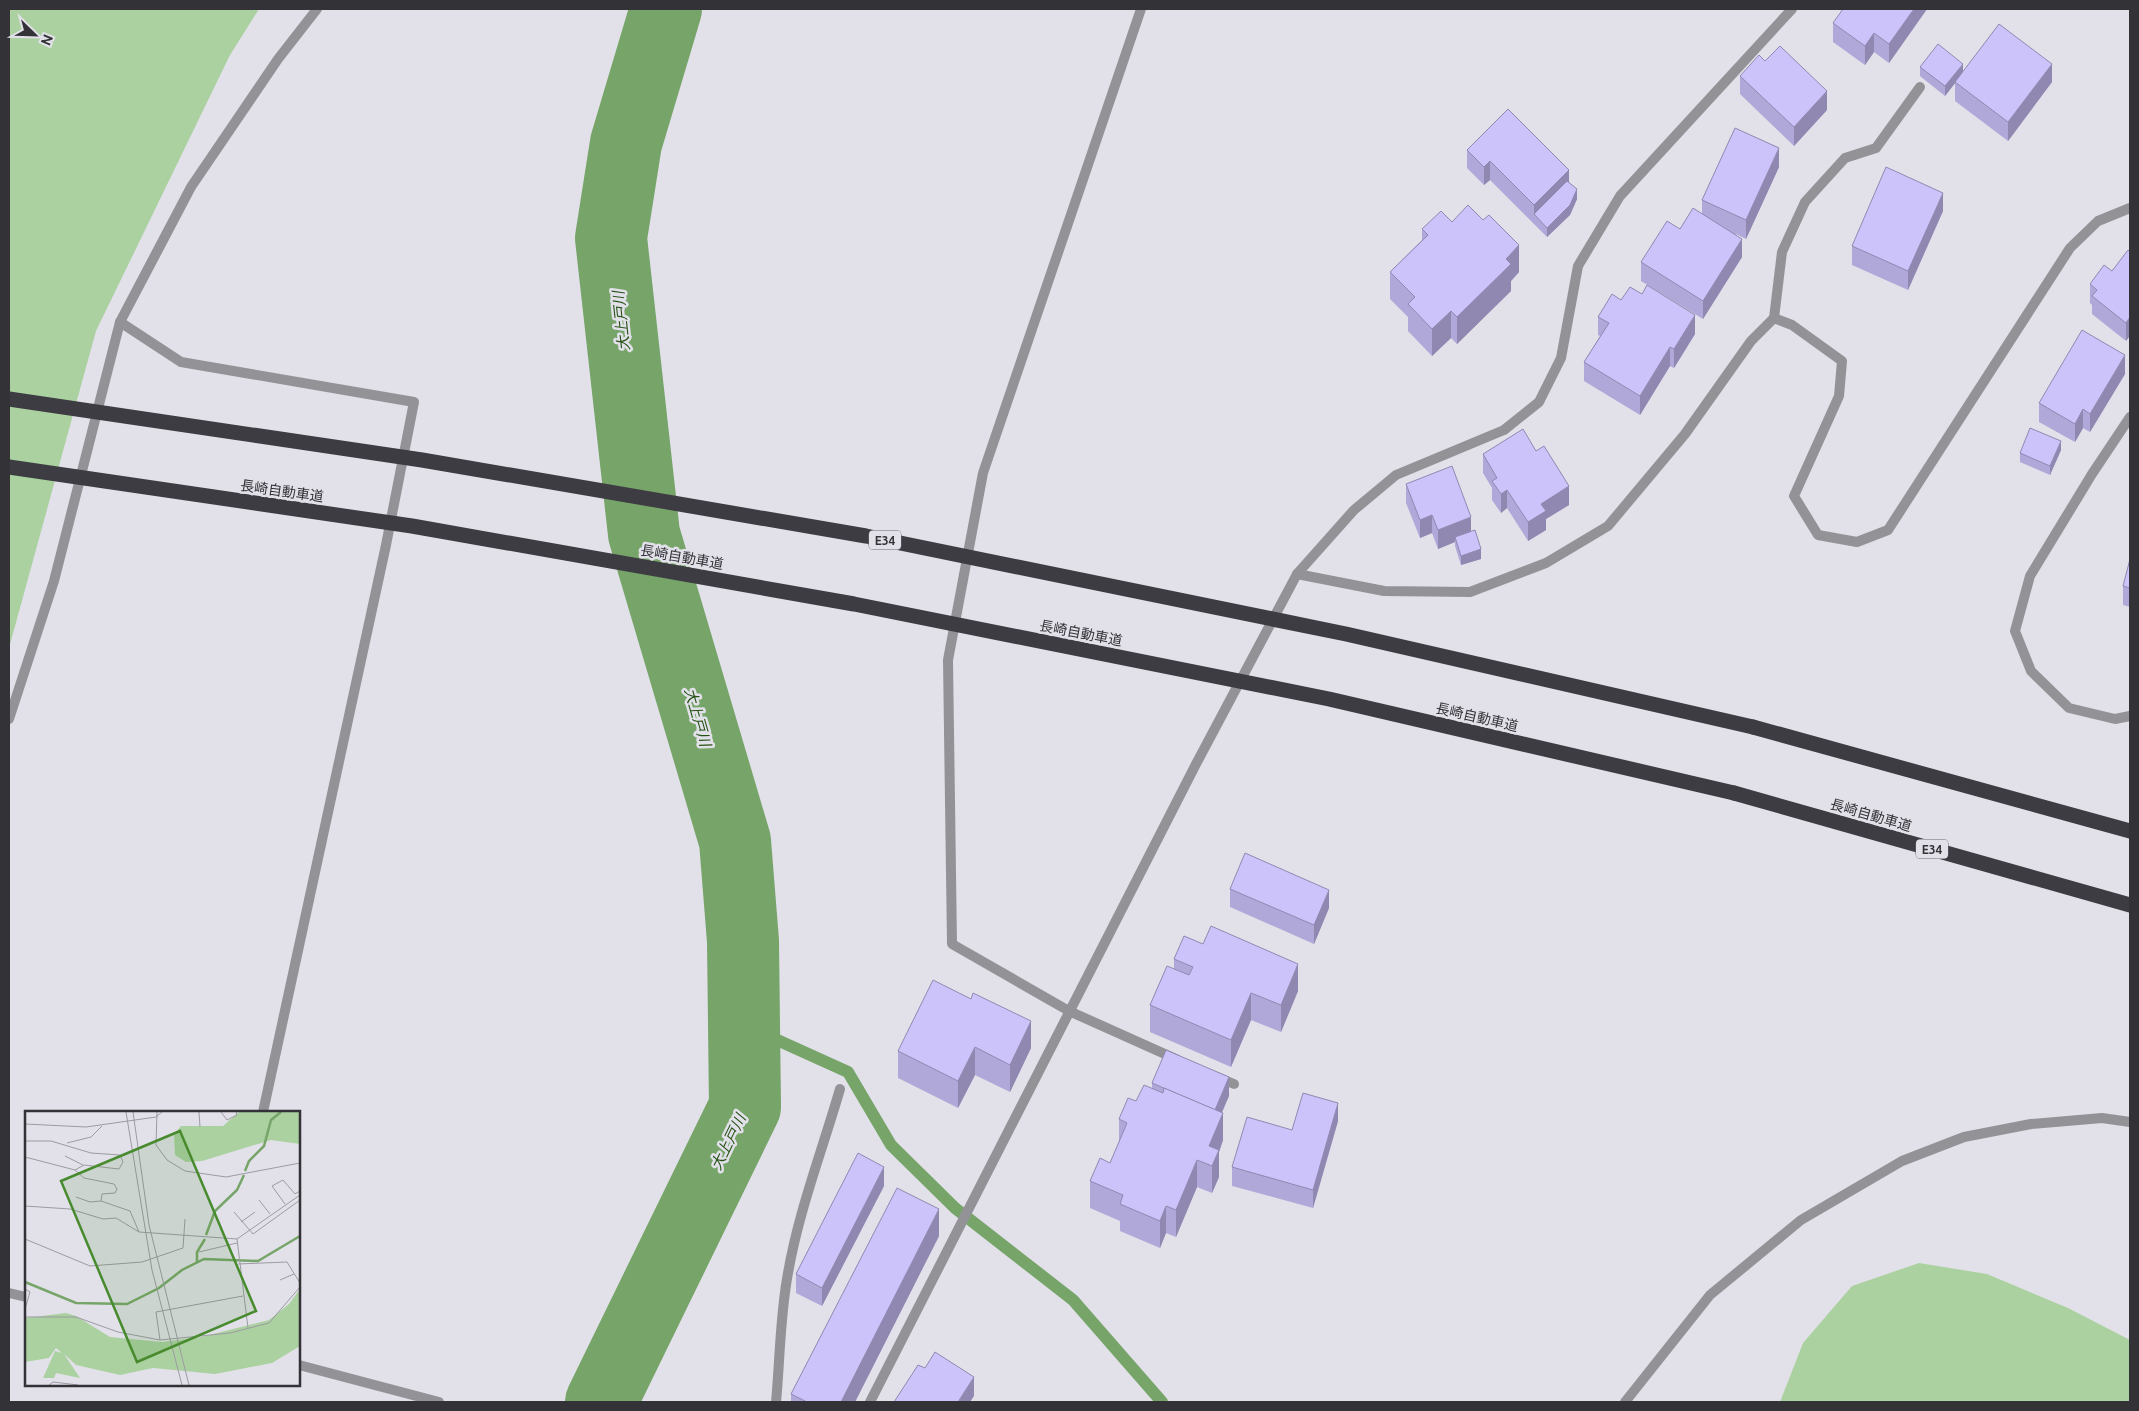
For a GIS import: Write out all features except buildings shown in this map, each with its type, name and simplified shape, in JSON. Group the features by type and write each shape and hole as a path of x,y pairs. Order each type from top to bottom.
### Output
{"highway":[{"name":"E34","path":"9,399 422,460 866,536 1346,634 1753,728 2130,831"},
{"name":"長崎自動車道","path":"9,467 412,526 854,604 1329,699 1734,793 2130,905"}],"street":[{"path":"9,719 54,581 120,322 191,187 278,59 317,9"},
{"path":"1141,9 983,473 948,660 952,944 1069,1011 1182,1061"},
{"path":"870,1402 979,1192 1069,1011 1196,764 1298,574 1354,510 1396,475 1504,430 1539,402 1561,358 1578,266 1620,196 1792,9"},
{"path":"1298,574 1384,591 1470,592 1546,563 1608,526 1685,434 1751,341 1774,318 1782,252 1805,202 1845,158 1876,148 1920,86"},
{"path":"1774,318 1792,325 1842,361 1839,396 1794,496 1818,535 1857,542 1888,530 2070,248 2098,221 2130,208"},
{"path":"120,322 181,362 414,402 386,545 263,1111"},
{"path":"2130,417 2092,474 2030,576 2015,631 2030,671 2069,708 2115,719 2130,716"},
{"path":"1208,1073 1234,1084"},
{"path":"776,1402 787,1274 804,1202 824,1146 840,1089"},
{"path":"1625,1402 1710,1296 1801,1220 1902,1161 1964,1137 2031,1124 2102,1118 2130,1122"},
{"path":"9,1293 25,1297"},
{"path":"300,1365 439,1402"}],"green space":[{"path":"9,9 259,9 230,55 96,331 9,648"},
{"path":"1919,1263 1987,1274 2068,1308 2130,1340 2130,1402 1780,1402 1803,1343 1852,1286"}],"waterway":[{"name":"大上戸川","path":"601,1402 745,1107 743,941 735,841 644,534 611,238 626,143 666,9"},
{"path":"744,1025 848,1072 891,1145 955,1208 1073,1300 1162,1402"}]}
